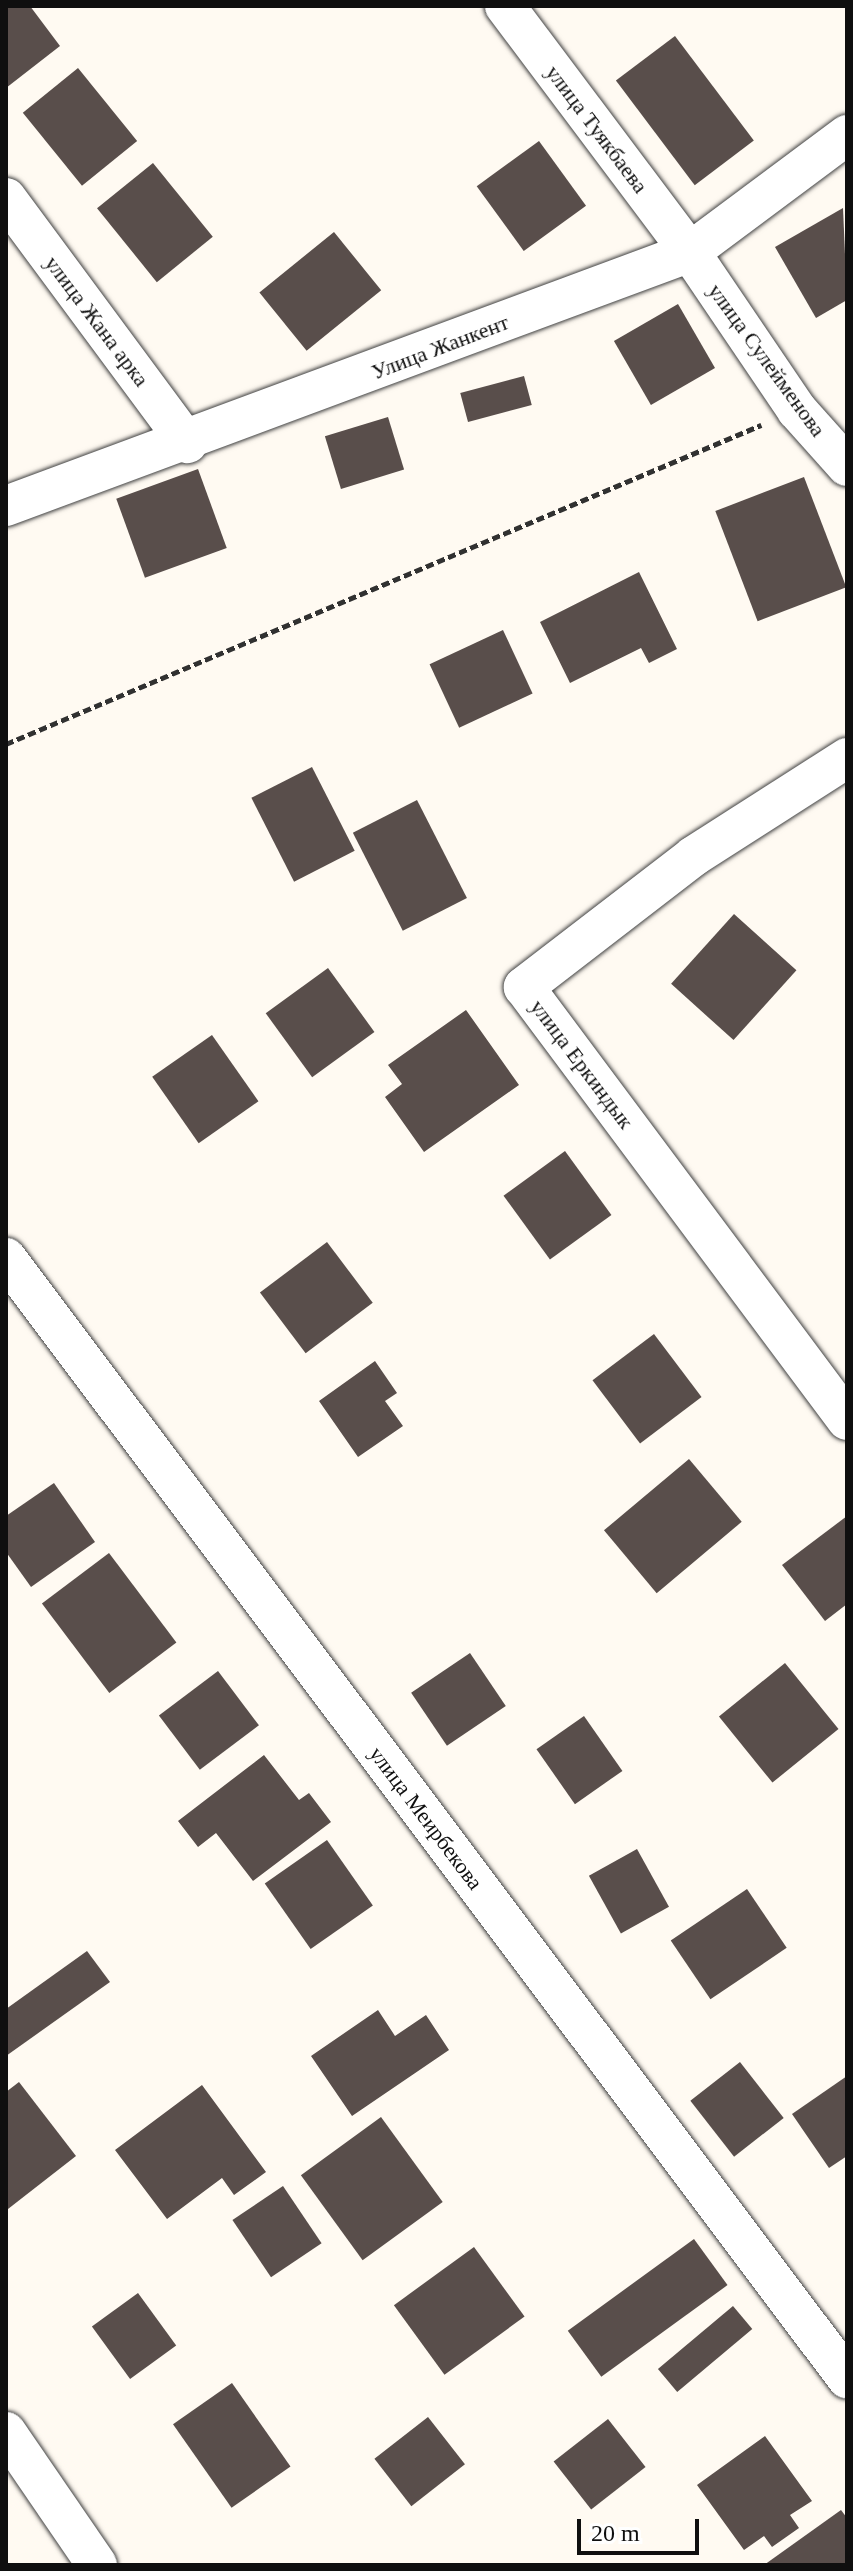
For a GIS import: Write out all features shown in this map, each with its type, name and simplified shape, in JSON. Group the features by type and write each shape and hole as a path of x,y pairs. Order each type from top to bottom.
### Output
{"street":[{"name":"улица Туякбаева","path":"505,6 690,252"},
{"name":"Улица Жанкент","path":"6,506 187,443 690,252 847,135"},
{"name":"улица Жана арка","path":"6,198 187,443"},
{"name":"улица Сулейменова","path":"690,252 797,410 847,466"},
{"name":"улица Еркиндык","path":"847,758 694,856 524,987 847,1420"},
{"name":"улица Меирбекова","path":"6,1258 847,2378"},
{"path":"6,2432 97,2565"}],"path":[{"path":"6,744 797,410"}],"building":[{"path":"6,6 30,6 60,46 6,88"},
{"path":"675,36 754,141 695,185 616,81"},
{"path":"78,68 137,141 82,186 23,113"},
{"path":"539,141 586,206 524,251 477,186"},
{"path":"153,163 213,237 157,282 97,208"},
{"path":"843,208 847,300 816,318 775,247"},
{"path":"334,232 381,290 307,351 259,292"},
{"path":"678,304 715,368 651,405 614,341"},
{"path":"524,376 532,405 468,422 460,393"},
{"path":"388,417 404,470 341,489 325,436"},
{"path":"198,469 227,548 145,578 116,499"},
{"path":"804,477 846,587 758,621 715,511"},
{"path":"639,572 677,649 649,663 641,648 570,683 540,622"},
{"path":"503,630 533,693 459,728 430,664"},
{"path":"312,767 355,851 294,882 251,798"},
{"path":"417,800 467,898 403,931 353,833"},
{"path":"734,914 796,970 734,1040 671,984"},
{"path":"328,968 374,1032 312,1077 266,1013"},
{"path":"466,1010 519,1085 424,1152 385,1097 402,1084 388,1065"},
{"path":"212,1035 258,1101 199,1143 152,1077"},
{"path":"565,1151 611,1215 550,1260 504,1196"},
{"path":"327,1242 373,1303 306,1353 260,1293"},
{"path":"654,1334 702,1397 640,1443 593,1380"},
{"path":"375,1361 397,1393 385,1401 403,1426 358,1457 319,1401"},
{"path":"689,1459 742,1522 657,1593 604,1530"},
{"path":"54,1483 95,1542 31,1587 6,1552 6,1516"},
{"path":"847,1516 847,1604 825,1621 782,1565"},
{"path":"109,1553 176,1642 109,1693 42,1604"},
{"path":"470,1653 506,1706 447,1746 411,1693"},
{"path":"785,1663 838,1729 772,1783 719,1716"},
{"path":"218,1671 259,1725 200,1770 159,1716"},
{"path":"584,1716 622,1771 575,1804 536,1749"},
{"path":"264,1755 299,1800 309,1793 331,1822 253,1881 216,1833 198,1847 178,1821"},
{"path":"327,1840 373,1906 311,1949 265,1884"},
{"path":"637,1849 669,1907 621,1933 589,1876"},
{"path":"747,1889 787,1948 710,1999 671,1940"},
{"path":"87,1951 110,1982 6,2056 6,2009"},
{"path":"378,2010 395,2036 426,2015 449,2050 352,2116 311,2056"},
{"path":"740,2062 784,2118 734,2157 690,2101"},
{"path":"847,2076 847,2156 829,2168 792,2114"},
{"path":"19,2082 76,2156 8,2209 6,2092"},
{"path":"202,2085 266,2172 234,2195 222,2178 167,2219 115,2150"},
{"path":"381,2117 443,2202 363,2260 301,2175"},
{"path":"283,2186 322,2243 271,2277 232,2220"},
{"path":"694,2239 728,2285 601,2377 568,2331"},
{"path":"474,2247 525,2317 444,2375 394,2305"},
{"path":"138,2293 176,2346 130,2379 92,2327"},
{"path":"733,2306 752,2329 677,2392 658,2369"},
{"path":"232,2383 291,2467 232,2508 173,2424"},
{"path":"428,2417 465,2464 411,2506 374,2459"},
{"path":"608,2419 646,2467 591,2510 554,2461"},
{"path":"765,2436 812,2501 790,2515 799,2528 772,2547 764,2536 744,2550 697,2485"},
{"path":"841,2510 847,2518 847,2565 764,2565"}]}
